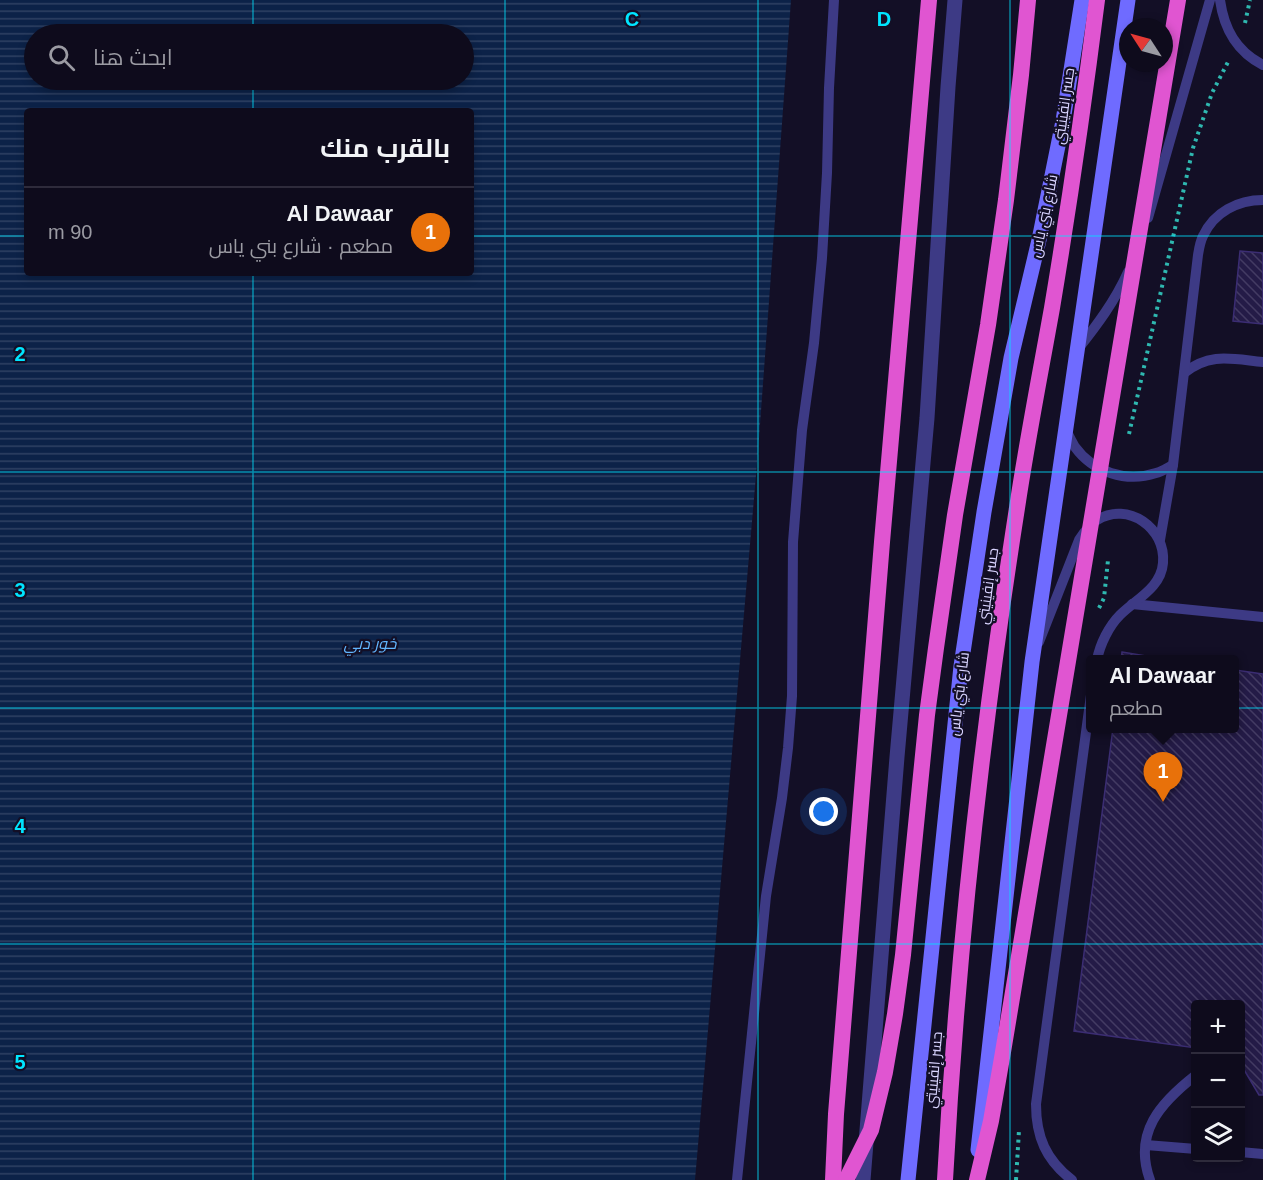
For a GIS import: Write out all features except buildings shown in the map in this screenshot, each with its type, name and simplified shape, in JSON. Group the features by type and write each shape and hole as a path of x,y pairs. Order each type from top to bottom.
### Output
{"highway":[{"path":"833,1180 836,1114 881,554 929,0"},
{"path":"846,1180 871,1130 885,1072 895,1014 927,715 953,526 988,325 1001,234 1028,0"},
{"name":"جسر إنفينيتي","path":"945,1180 965,913 988,710 1017,507 1054,294 1097,0"},
{"path":"976,1180 991,1121 1003,1052 1178,0"}],"main road":[{"name":"شارع بني ياس","path":"908,1180 961,666 984,512 1011,358 1039,240 1063,121 1082,0"},
{"path":"976,1180 1032,662 1128,0"}],"street":[{"path":"863,1180 927,418 955,0"}],"lane":[{"path":"737,1180 766,896 781,808 788,748 792,686 793,542 802,430 814,343 822,258 834,0"},
{"path":"1076,352 1112,303 1139,247 1210,0"},
{"path":"1220,0 1222,16 1228,31 1248,55 1263,64"},
{"path":"1160,540 1173,465 1198,255 1203,236 1215,219 1230,207 1249,200 1263,200"},
{"path":"1184,373 1203,361 1215,359 1263,362"},
{"path":"1066,430 1075,447 1087,460 1102,470 1120,476 1138,477 1156,473 1173,465"},
{"path":"1032,662 1079,540 1087,528 1098,519 1112,514 1127,514 1140,519 1152,528 1160,540 1163,564 1160,576 1153,587 1118,616 1107,633 1099,655"},
{"path":"1132,604 1263,617"},
{"path":"1072,1180 1060,1170 1043,1147 1036,1119 1036,1104 1086,732"},
{"path":"1150,1180 1144,1156 1147,1134 1156,1114 1191,1079"},
{"path":"1146,1145 1191,1149"},
{"path":"1245,1152 1263,1154"}],"path":[{"path":"1127,441 1193,148 1212,93 1237,44 1250,0"}],"water":[{"name":"خور دبي","path":"0,0 791,0 758,452 695,1180 0,1180"}],"place":[{"name":"Al Dawaar","path":"1163,802"}]}
